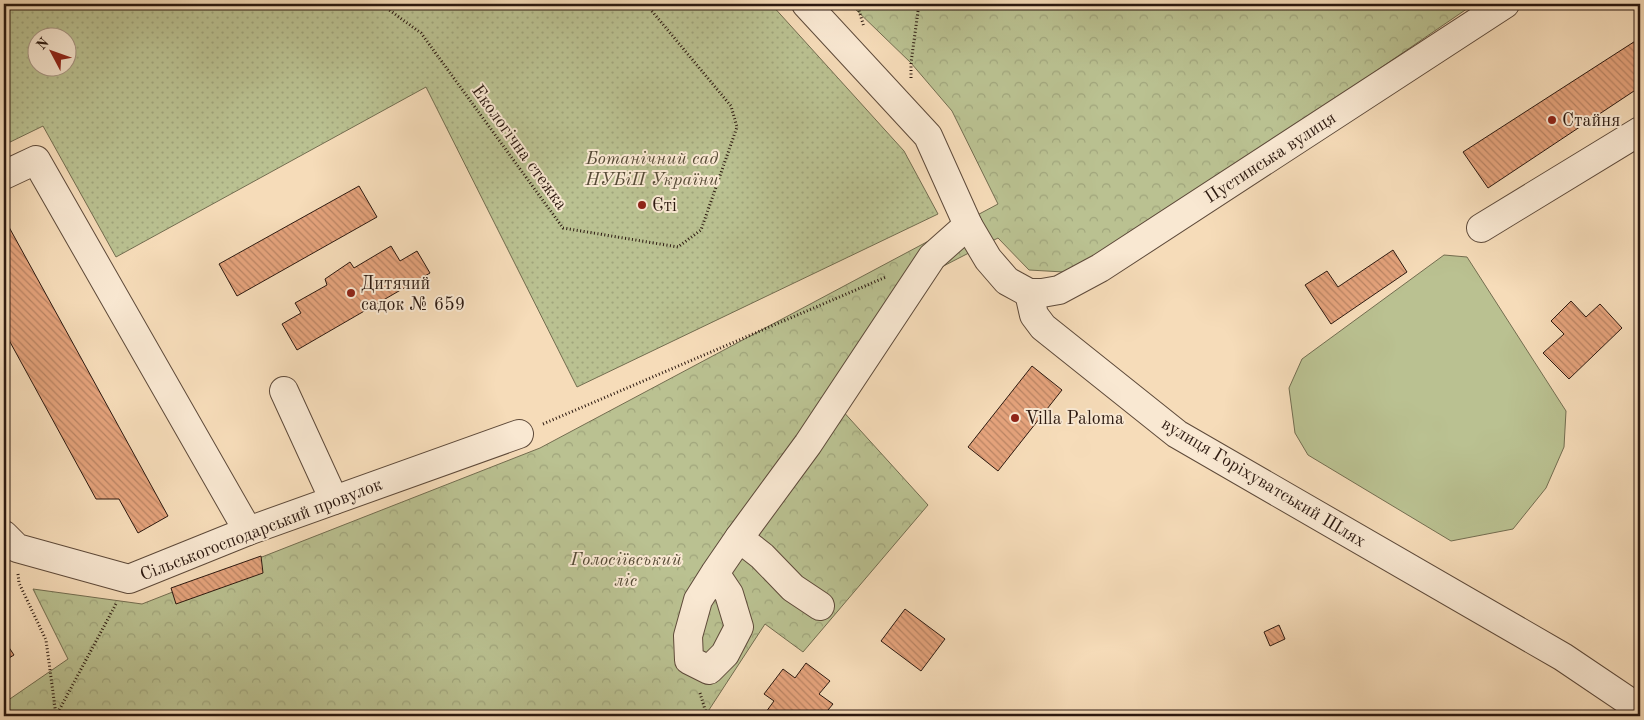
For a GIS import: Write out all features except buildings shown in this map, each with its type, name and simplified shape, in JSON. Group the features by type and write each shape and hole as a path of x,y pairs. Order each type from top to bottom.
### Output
{"street":[{"path":"806,4 928,136 968,225 988,259 1007,281 1029,293"},
{"name":"Пустинська вулиця","path":"1029,293 1059,290 1100,268 1505,4"},
{"path":"1482,228 1640,131"},
{"path":"4,174 36,160 248,531"},
{"path":"715,573 808,444 932,258 968,225"},
{"name":"вулиця Горіхуватський Шлях","path":"1029,293 1034,315 1043,327 1177,434 1563,657 1632,710"},
{"path":"284,391 334,500"},
{"name":"Сільськогосподарський провулок","path":"10,541 129,579 248,531 519,434"},
{"path":"739,538 762,556 793,588 820,606"}],"path":[{"name":"Екологічна стежка","path":"381,4 421,33 563,228 678,246 700,230 737,128 731,106 646,4"},
{"path":"911,63 919,4"},
{"path":"519,434 886,277"},
{"path":"10,541 19,583 46,640 56,716"},
{"path":"56,716 129,579"}],"green space":[{"name":"Ботанічний сад НУБіП України","path":"4,4 771,4 904,151 938,214 577,387 426,87 116,257 43,126 4,145"},
{"name":"Голосіївський ліс","path":"850,4 1474,4 1081,273 1029,270 998,238 924,276 840,408 928,505 803,652 765,624 705,716 4,716 4,703 68,659 33,589 142,604 540,448 998,204 952,111 911,63"},
{"path":"1444,255 1467,257 1566,411 1564,447 1546,488 1513,529 1451,541 1308,455 1295,433 1289,388 1302,359"}],"place":[{"name":"Стайня","path":"1552,120"},
{"name":"Єті","path":"642,205"},
{"name":"Дитячий садок № 659","path":"351,293"},
{"name":"Villa Paloma","path":"1015,418"}]}
